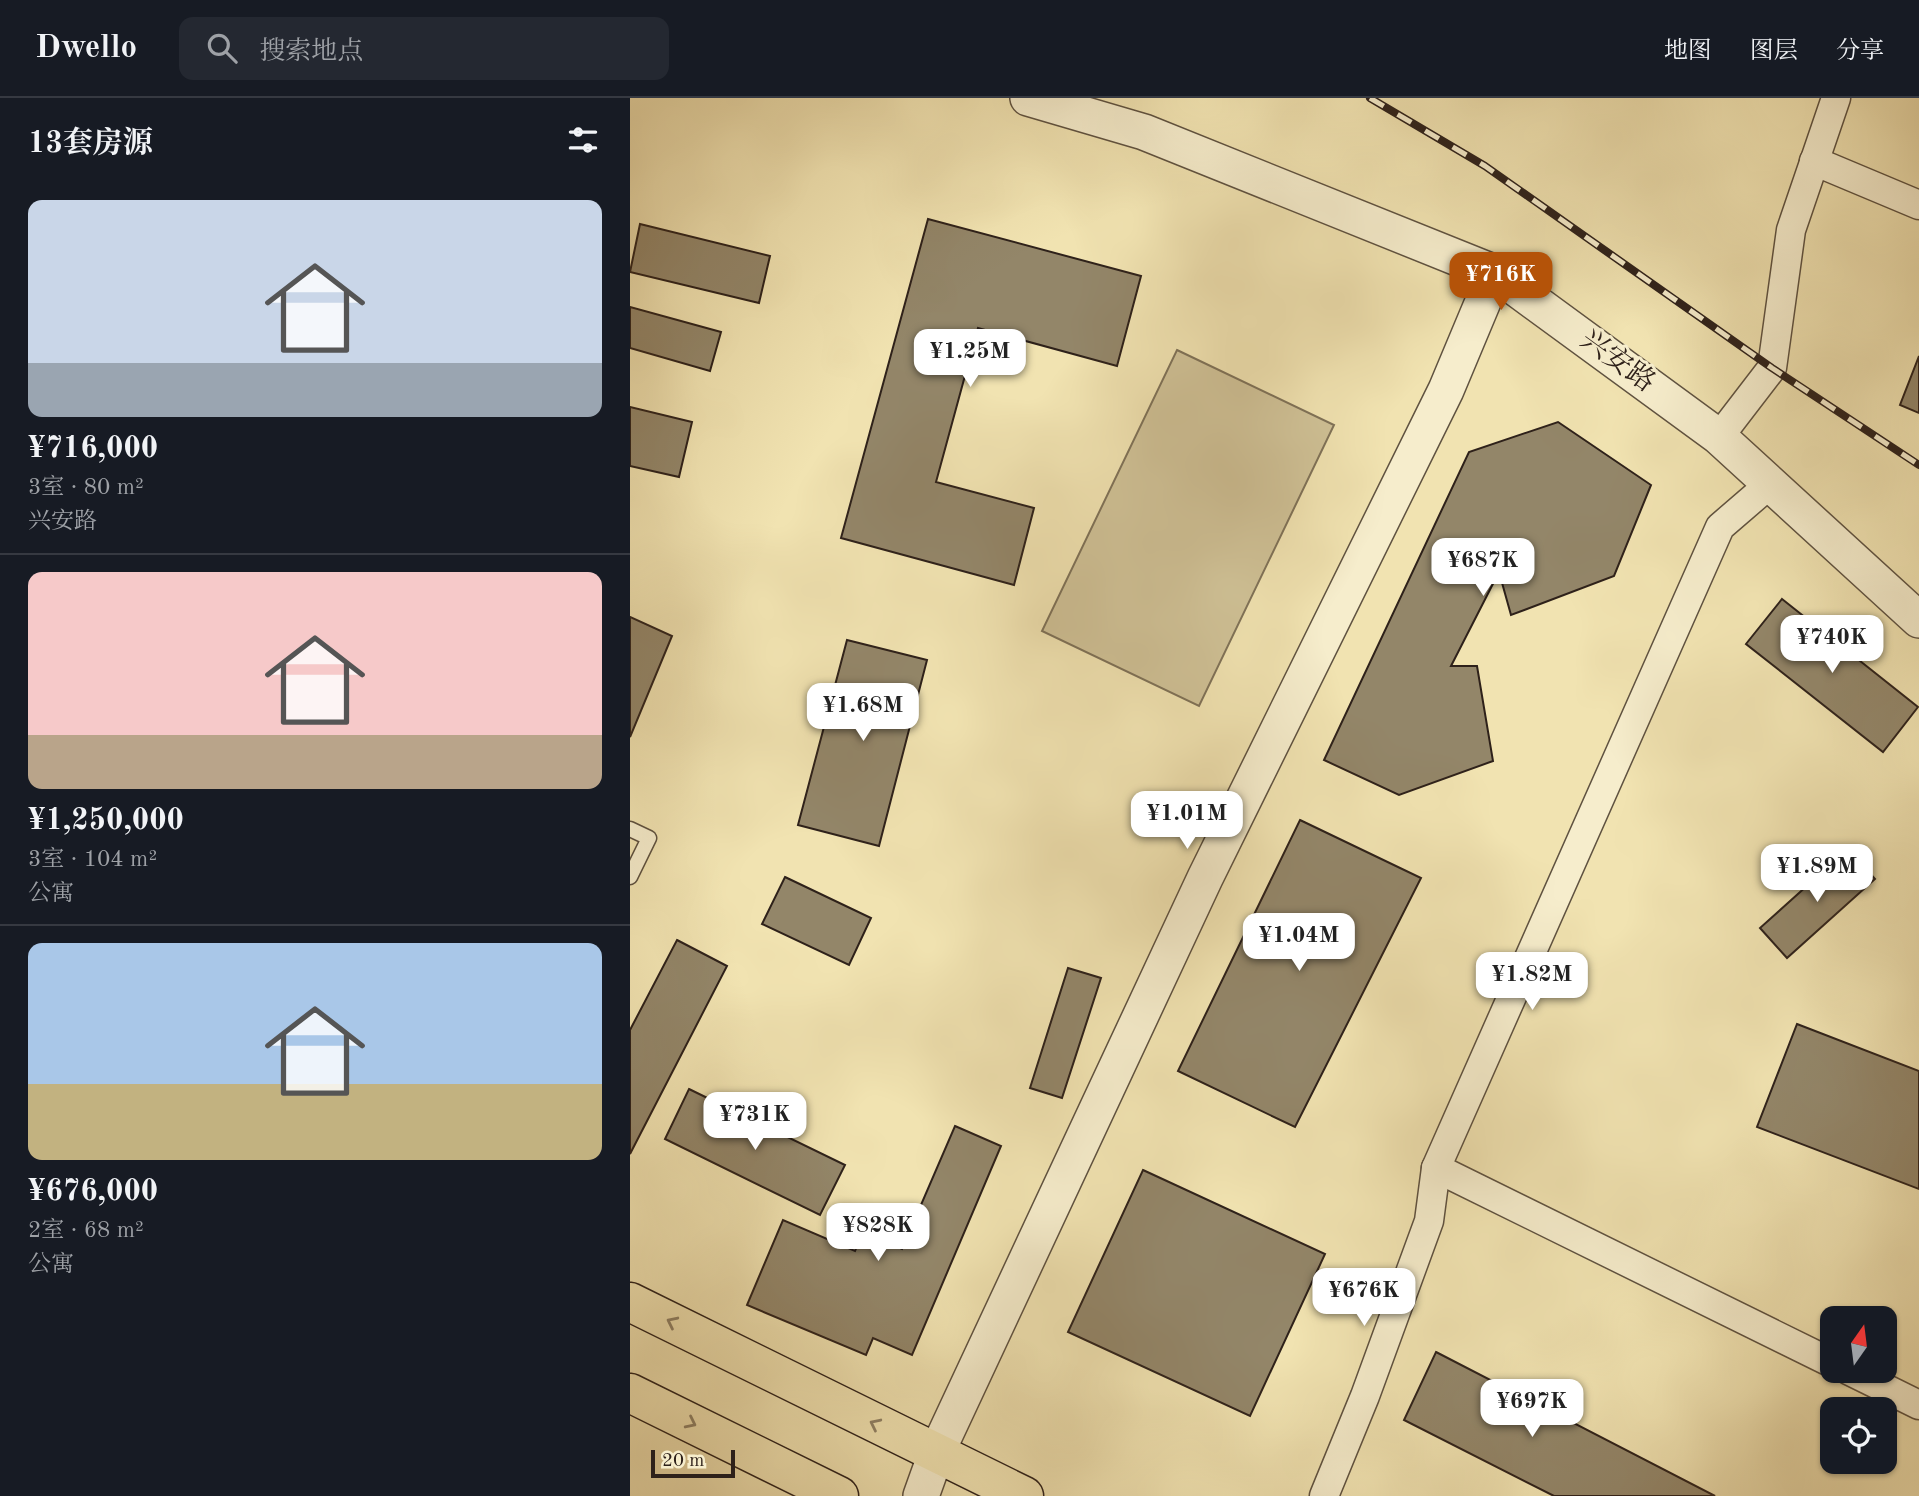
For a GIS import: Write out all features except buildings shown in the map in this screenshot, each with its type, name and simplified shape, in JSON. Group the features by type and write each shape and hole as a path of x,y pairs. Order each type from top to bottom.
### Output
{"highway":[{"path":"630,1302 1024,1496"},
{"path":"630,1393 839,1496"}],"street":[{"name":"兴安路","path":"1028,98 1144,132 1495,273 1719,437 1919,620"},
{"path":"1719,437 1772,368 1791,230 1836,98"},
{"path":"1814,161 1919,205"},
{"path":"921,1496 936,1454 1205,878 1446,390 1495,273"},
{"path":"1324,1496 1366,1396 1429,1221 1436,1168 1720,527 1771,483"},
{"path":"1436,1168 1820,1357"},
{"path":"1874,1383 1919,1405"}],"lane":[{"path":"630,829 649,838 630,877"}],"shaded area":[{"path":"1177,350 1334,425 1199,706 1042,631"}],"railway":[{"path":"1370,98 1485,166 1772,368 1919,465"}]}
